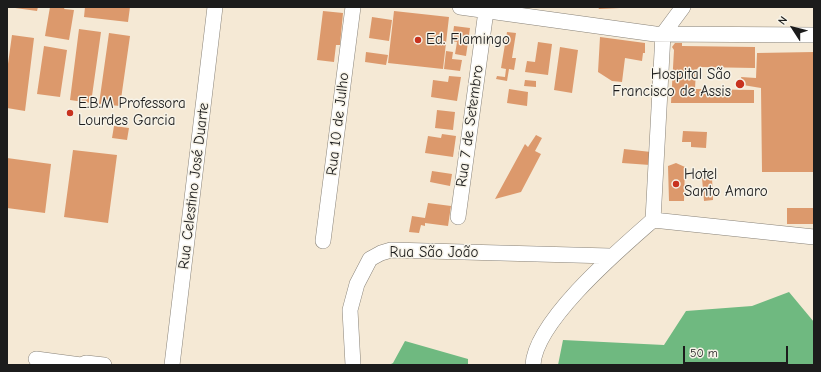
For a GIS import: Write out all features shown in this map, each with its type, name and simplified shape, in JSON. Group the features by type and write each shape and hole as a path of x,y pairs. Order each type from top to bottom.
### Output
{"street":[{"name":"Rua Celestino José Duarte","path":"172,365 215,7"},
{"name":"Rua 10 de Julho","path":"323,241 353,7"},
{"path":"460,7 663,34 814,35"},
{"path":"653,220 663,34 683,7"},
{"name":"Rua 7 de Setembro","path":"458,217 486,10"},
{"path":"533,365 536,346 550,322 610,256 653,220 814,237"},
{"name":"Rua São João","path":"353,365 350,310 357,284 370,259 381,253 392,250 610,256"},
{"path":"36,359 81,365 86,363 104,365"}],"green space":[{"path":"789,292 814,322 814,365 558,365 563,340 664,345 686,311 752,306"},
{"path":"405,341 468,359 468,365 389,365 393,363"}],"building":[{"path":"8,7 38,7 37,11"},
{"path":"50,7 65,7 64,9 74,10 69,40 45,36"},
{"path":"85,7 130,7 128,22 84,17"},
{"path":"598,7 620,7 620,8 599,9"},
{"path":"323,11 343,13 340,45 336,45 334,62 317,60"},
{"name":"Ed. Flamingo","path":"394,11 449,17 443,69 388,63"},
{"path":"372,17 392,20 389,41 369,38"},
{"path":"454,26 470,28 466,56 455,54 457,42 452,41"},
{"path":"79,29 101,32 91,103 70,100"},
{"path":"507,32 516,33 512,58 516,58 514,70 509,69 507,81 496,79 497,76 505,77 506,69 501,68"},
{"path":"109,33 130,36 120,106 99,104"},
{"path":"12,35 34,38 25,111 7,108 7,71"},
{"path":"600,37 645,43 645,53 643,53 642,61 625,58 622,82 612,81 598,72"},
{"path":"538,42 552,44 548,75 525,72 527,61 535,62"},
{"path":"675,43 682,43 682,46 755,47 755,68 699,67 696,70 695,89 754,90 754,103 671,103 674,50 672,47"},
{"path":"44,46 67,50 60,97 37,94"},
{"path":"560,47 578,50 572,93 554,90"},
{"path":"446,51 453,52 452,59 462,60 460,71 444,69"},
{"path":"366,52 388,55 386,65 365,62"},
{"path":"814,52 813,172 762,172 761,88 743,85 741,77 756,78 757,53"},
{"path":"449,76 461,77 457,101 431,97 433,80 448,82"},
{"path":"525,80 536,81 536,87 524,86"},
{"path":"509,89 528,92 527,106 507,103"},
{"path":"437,110 455,112 453,130 435,128"},
{"path":"114,126 129,128 127,140 112,138"},
{"path":"683,131 707,132 706,148 691,147 691,142 682,142"},
{"path":"442,134 456,136 453,157 425,153 428,136 441,138"},
{"path":"536,135 542,138 535,151 541,154 521,192 495,199 525,144 528,147"},
{"path":"624,149 651,152 650,165 622,163"},
{"path":"73,150 117,155 108,223 64,217"},
{"path":"7,158 51,164 45,213 7,208"},
{"name":"Hotel Santo Amaro","path":"676,163 685,167 684,201 669,201 668,166"},
{"path":"432,171 452,174 450,186 430,182"},
{"path":"712,177 713,200 704,201 702,178"},
{"path":"428,203 451,206 448,226 425,223 425,226 421,225 419,233 409,232 412,216 425,218"},
{"path":"787,208 814,208 814,224 787,224"}],"place":[{"name":"Ed. Flamingo","path":"418,40"},
{"name":"Hospital São Francisco de Assis","path":"740,84"},
{"name":"E.B.M Professora Lourdes Garcia","path":"70,113"},
{"name":"Hotel Santo Amaro","path":"676,184"}]}
